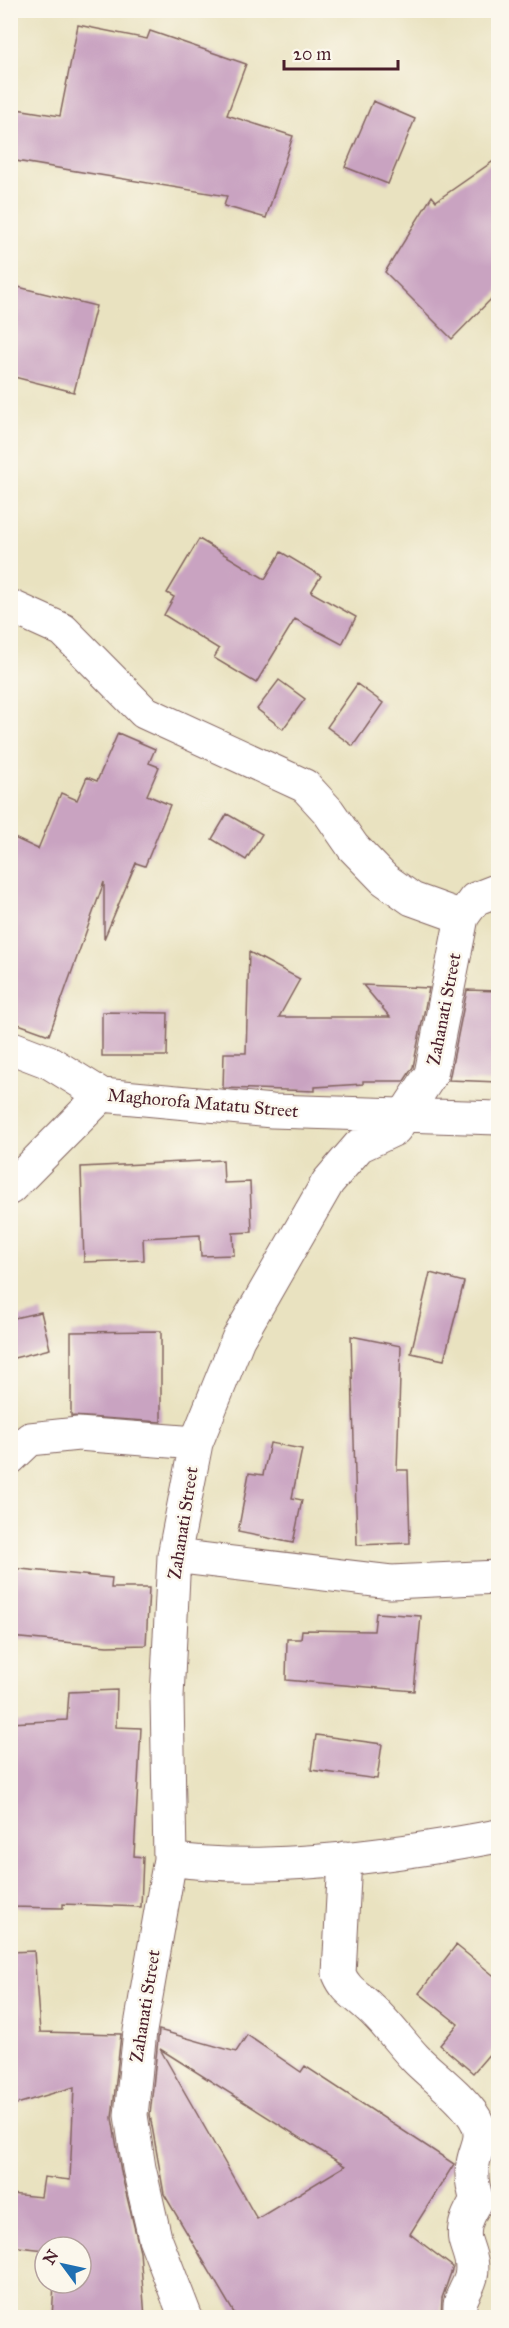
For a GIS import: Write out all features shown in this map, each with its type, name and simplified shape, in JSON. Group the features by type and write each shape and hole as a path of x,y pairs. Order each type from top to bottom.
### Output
{"street":[{"path":"10,606 63,630 144,712 305,786 328,811 353,847 384,879 412,899 462,917 475,899 498,890"},
{"name":"Zahanati Street","path":"186,2318 155,2238 139,2168 131,2115 140,2031 170,1859 167,1698 174,1556 196,1443 238,1339 328,1182 359,1146 395,1129 431,1074 462,917"},
{"name":"Maghorofa Matatu Street","path":"10,1047 49,1062 102,1095 272,1112 498,1118"},
{"path":"10,1188 102,1095"},
{"path":"10,1458 30,1439 78,1434 196,1443"},
{"path":"174,1556 391,1582 498,1576"},
{"path":"170,1859 194,1863 276,1863 441,1847 498,1836"},
{"path":"345,1858 339,1974 345,1988 368,2005 388,2025 415,2058 448,2088 478,2123 481,2141 472,2163 472,2182 477,2200 466,2221 464,2238 473,2262 470,2280 460,2301 462,2318"}],"building":[{"path":"78,25 147,39 150,31 246,64 227,115 293,136 266,218 224,206 227,196 10,160 10,108 60,116"},
{"path":"373,101 415,119 388,184 345,167"},
{"path":"498,158 498,292 452,339 385,272 432,196 436,201"},
{"path":"10,285 96,306 74,392 10,376"},
{"path":"199,539 265,579 281,552 321,576 311,592 356,617 342,644 295,619 256,683 214,658 219,649 164,615 174,597 167,593"},
{"path":"279,680 305,699 283,729 257,709"},
{"path":"357,684 383,703 353,746 327,727"},
{"path":"118,733 155,749 149,763 159,767 147,795 170,805 145,866 136,863 104,939 104,882 49,1035 10,1021 10,836 38,849 61,793 77,800 87,777 97,781"},
{"path":"227,814 262,834 246,860 212,839"},
{"path":"249,952 300,979 279,1017 390,1017 363,985 429,988 413,1067 404,1081 363,1081 363,1084 315,1087 315,1091 223,1088 224,1053 246,1053"},
{"path":"467,990 498,991 498,1082 449,1080"},
{"path":"102,1012 168,1013 167,1056 102,1056"},
{"path":"223,1160 224,1183 250,1182 252,1232 233,1233 234,1255 201,1256 200,1235 143,1238 144,1260 84,1262 81,1167"},
{"path":"430,1273 464,1282 444,1360 411,1353"},
{"path":"41,1312 50,1349 10,1359 10,1319"},
{"path":"161,1331 161,1422 71,1416 71,1332"},
{"path":"351,1336 401,1346 397,1470 408,1470 410,1543 357,1545"},
{"path":"270,1443 302,1449 292,1498 302,1500 293,1543 238,1532 249,1473 263,1475"},
{"path":"10,1568 112,1578 111,1588 149,1588 146,1645 107,1646 10,1637"},
{"path":"376,1613 421,1616 414,1691 286,1680 287,1639 301,1639 302,1630 374,1631"},
{"path":"117,1690 116,1727 141,1728 134,1856 143,1857 141,1907 63,1904 63,1908 10,1907 10,1723 67,1720 69,1692"},
{"path":"316,1735 382,1744 377,1779 311,1770"},
{"path":"456,1945 498,1979 498,2044 473,2073 440,2045 458,2024 419,1993"},
{"path":"34,1951 40,2032 121,2034 112,2118 121,2172 140,2251 145,2318 52,2318 53,2295 93,2295 93,2235 33,2235 33,2249 10,2246 10,2194 41,2197 44,2177 70,2180 74,2087 10,2106 10,1952"},
{"path":"159,2030 236,2052 247,2035 301,2072 305,2066 454,2164 410,2234 453,2267 442,2298 441,2318 237,2318 164,2194 150,2115","holes":["160,2049 345,2166 257,2219"]}]}
